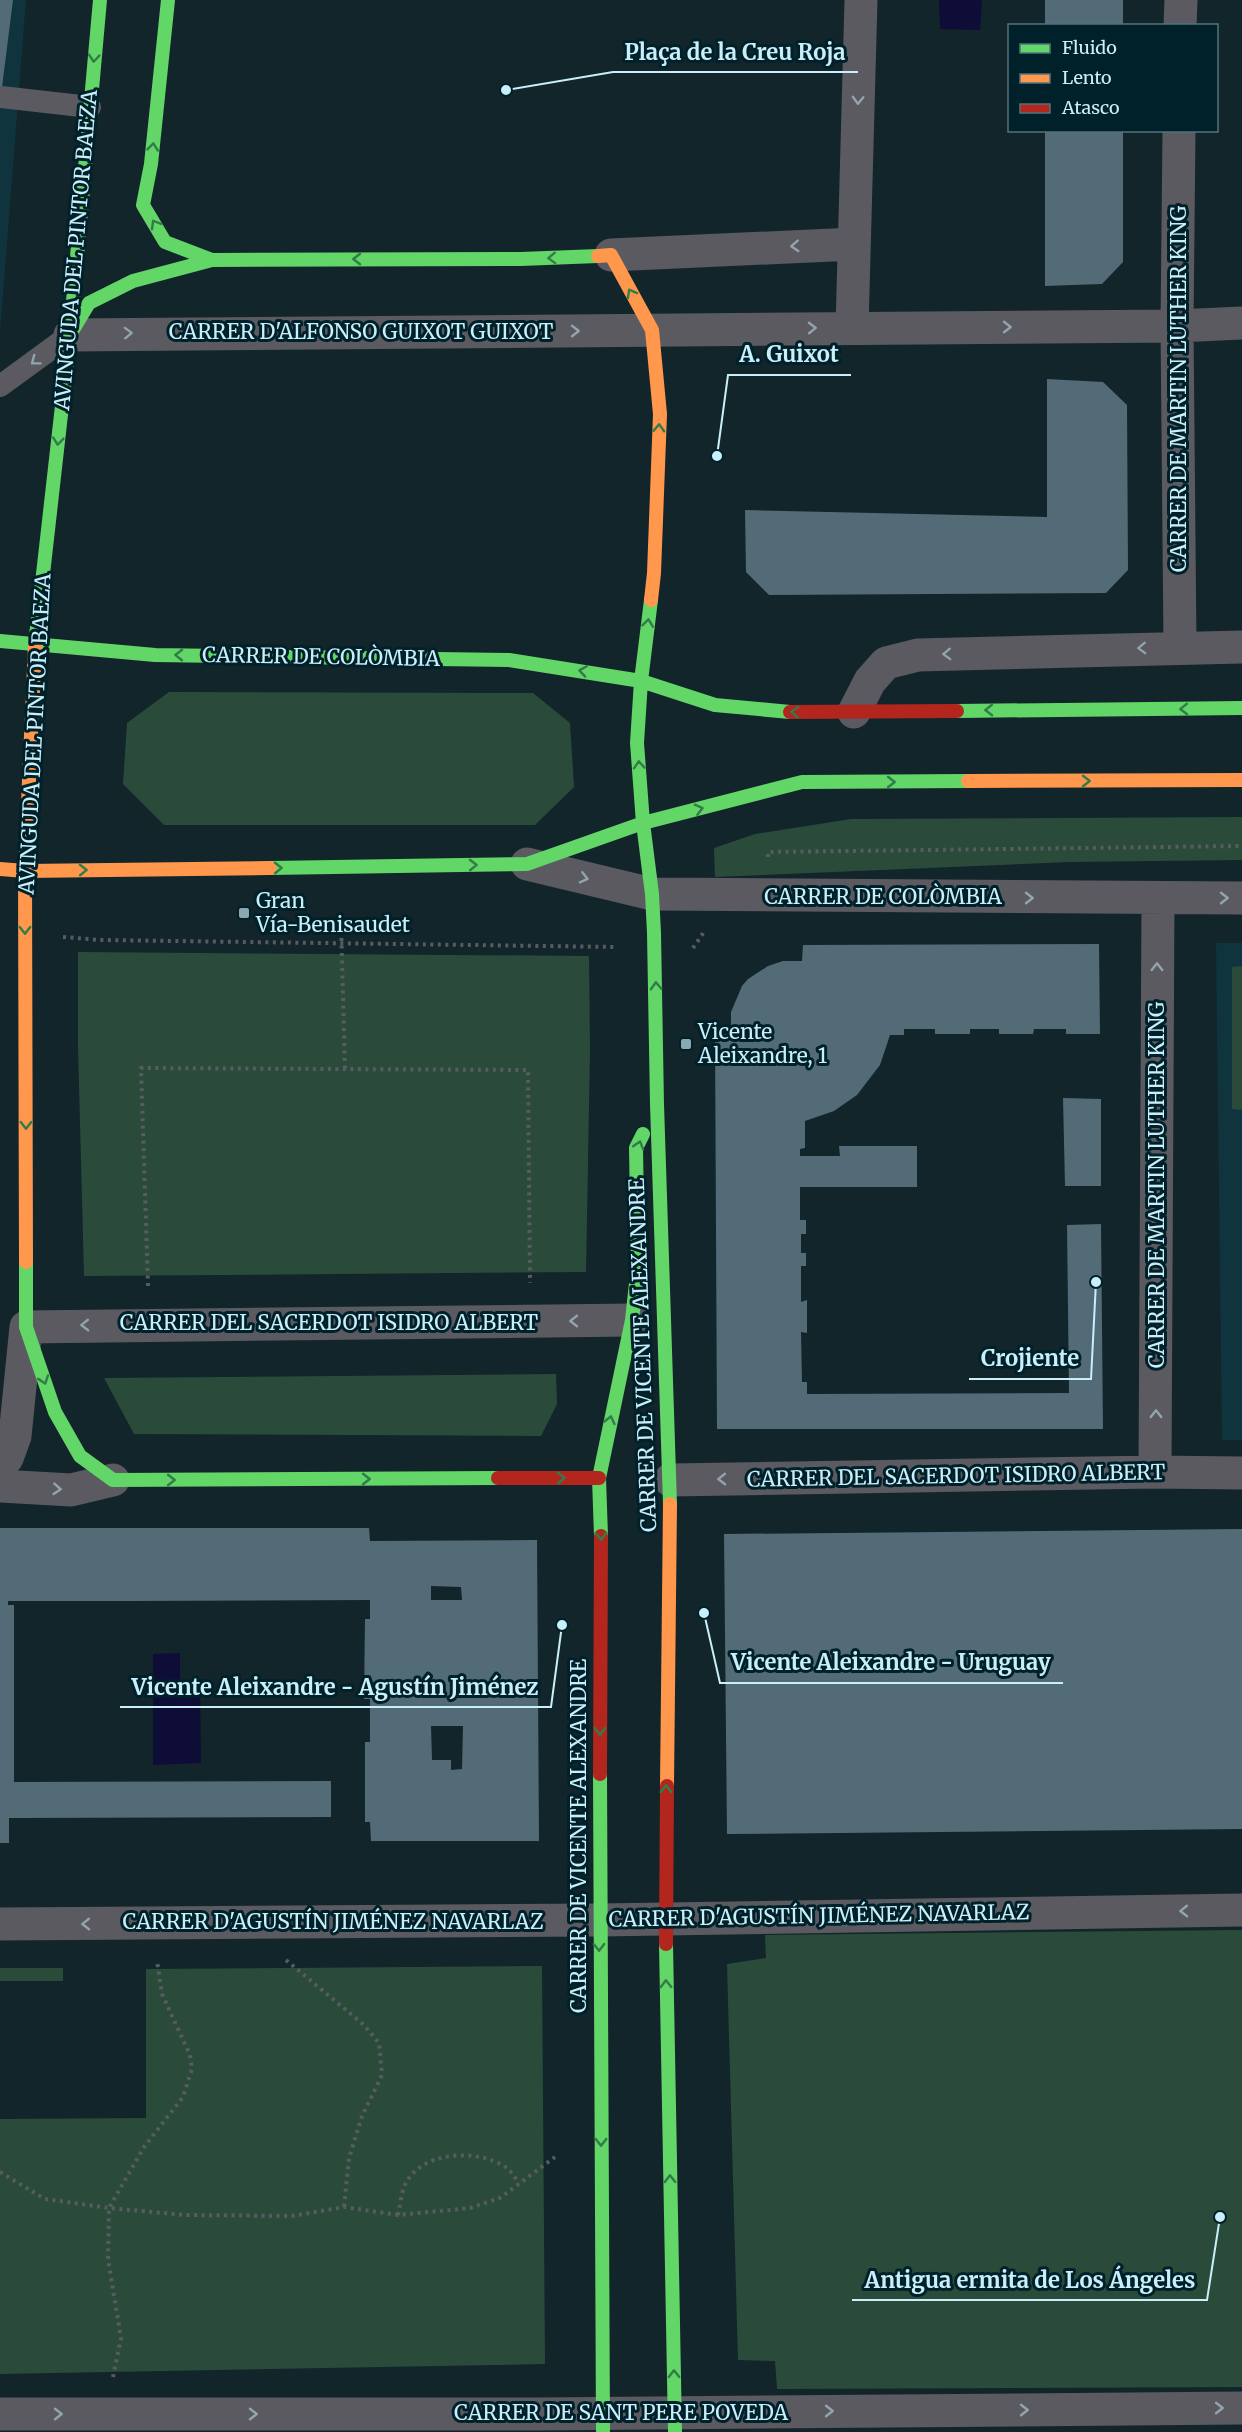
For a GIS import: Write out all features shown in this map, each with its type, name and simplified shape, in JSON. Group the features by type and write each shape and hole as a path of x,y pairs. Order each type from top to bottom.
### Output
{"street":[{"name":"AVINGUDA DEL PINTOR BAEZA","path":"0,1463 8,1458 15,1436 26,1327 25,871 35,645 70,335 100,0"},
{"path":"168,0 151,164 144,205 165,242 212,260"},
{"path":"852,328 861,0"},
{"path":"1180,24 1181,0"},
{"name":"CARRER DE MARTIN LUTHER KING","path":"1179,132 1177,326 1180,647"},
{"path":"70,335 89,303 133,281 212,260 521,259 854,244"},
{"path":"610,255 652,330 660,414 654,573 641,681 637,743 643,823"},
{"name":"CARRER D'ALFONSO GUIXOT GUIXOT","path":"70,335 161,332 1177,326 1242,323"},
{"name":"CARRER DE COLÒMBIA","path":"0,641 155,655 509,660 641,681 715,705 794,712 1242,708"},
{"path":"854,712 870,681 886,663 918,655 1242,647"},
{"name":"CARRER DE COLÒMBIA","path":"527,864 643,823 802,782 1242,780"},
{"name":"CARRER DE VICENTE ALEXANDRE","path":"643,823 652,894 670,1480 665,1918 675,2422"},
{"name":"CARRER DE COLÒMBIA","path":"0,869 25,871 527,864 652,894 1242,898"},
{"name":"CARRER DE MARTIN LUTHER KING","path":"1155,1472 1158,899"},
{"name":"CARRER DE VICENTE ALEXANDRE","path":"603,2423 599,1920 601,1554 599,1478 603,1447 632,1320 638,1265 636,1148 657,1104"},
{"name":"CARRER DEL SACERDOT ISIDRO ALBERT","path":"26,1327 632,1320"},
{"name":"AVINGUDA DEL PINTOR BAEZA","path":"26,1327 55,1412 65,1430 80,1456 113,1480"},
{"name":"CARRER DEL SACERDOT ISIDRO ALBERT","path":"670,1480 1155,1472 1242,1473"},
{"path":"0,1486 71,1490 113,1480 599,1478"},
{"name":"CARRER D'AGUSTÍN JIMÉNEZ NAVARLAZ","path":"0,1924 599,1920 1242,1910"},
{"name":"CARRER DE SANT PERE POVEDA","path":"0,2414 603,2423 1242,2408"}],"lane":[{"path":"1,97 90,106"},
{"path":"0,386 70,335"}],"path":[{"path":"341,924 345,1069"},
{"path":"148,1286 141,1068 528,1070 530,1286"},
{"path":"112,2378 121,2338 108,2259 109,2208 144,2147 183,2097 192,2069 190,2055 162,1994 157,1960"},
{"path":"285,1960 364,2025 379,2043 382,2075 362,2116 352,2148 344,2207"},
{"path":"398,2215 404,2186 423,2164 444,2156 466,2155 494,2161 509,2170 519,2183"},
{"path":"0,2172 45,2199 109,2208 184,2215 292,2216 344,2207 398,2215 470,2208 500,2198 555,2157"}],"shaded area":[{"path":"0,0 26,0 0,333"},
{"path":"939,0 982,0 980,30 940,29"},
{"path":"1216,943 1242,943 1242,1440 1222,1440"},
{"path":"180,1653 180,1680 200,1681 201,1763 153,1765 153,1654"}],"green space":[{"path":"169,692 533,693 570,723 574,787 535,825 164,825 123,784 127,723"},
{"path":"1242,817 1242,860 1069,862 715,877 714,848 755,834 851,819"},
{"path":"78,952 589,956 590,1050 586,1272 84,1276"},
{"path":"1242,966 1242,1110 1232,1109 1232,967"},
{"path":"556,1374 557,1404 541,1436 134,1434 104,1378"},
{"path":"1242,1930 1242,2387 777,2389 775,2361 738,2360 727,1964 766,1958 765,1935"},
{"path":"542,1966 545,2364 0,2374 0,2119 146,2118 146,1969"},
{"path":"0,1968 63,1968 63,1981 0,1981"}],"building":[{"path":"0,0 13,0 1,95 0,95"},
{"path":"1045,0 1123,0 1123,24 1045,24"},
{"path":"1045,132 1123,132 1123,262 1102,284 1045,286"},
{"path":"1047,379 1103,382 1127,405 1128,570 1106,593 769,595 746,572 745,510 1047,517"},
{"path":"1099,944 1100,1034 1066,1034 1066,1029 1034,1029 1033,1034 999,1034 999,1029 970,1029 970,1034 935,1034 935,1029 904,1029 904,1035 890,1035 880,1065 857,1095 834,1111 805,1121 805,1148 800,1149 800,1156 840,1156 839,1146 917,1146 917,1187 800,1187 800,1220 806,1220 806,1234 801,1234 801,1253 806,1253 806,1266 801,1266 801,1302 807,1300 807,1333 801,1332 802,1382 807,1382 807,1394 1069,1393 1067,1225 1101,1224 1103,1429 717,1429 715,1034 731,1034 731,1012 742,986 748,979 768,966 783,961 802,961 803,945"},
{"path":"1063,1098 1101,1099 1101,1186 1065,1186"},
{"path":"0,1528 369,1528 370,1541 537,1540 539,1841 371,1841 370,1822 365,1822 365,1742 370,1742 370,1699 364,1699 365,1619 370,1619 370,1600 8,1601 8,1605 14,1605 14,1782 331,1781 331,1817 9,1818 9,1843 0,1843","holes":["431,1586 461,1587 462,1600 431,1600","431,1726 463,1726 462,1769 451,1770 451,1760 432,1760"]},
{"path":"1242,1529 1242,1829 727,1834 724,1534"}],"traffic: fast":[{"path":"35,645 70,335 100,0"},
{"path":"168,0 151,164 143,205 165,242 212,260 521,259 598,256"},
{"path":"71,333 89,303 133,281 212,260"},
{"path":"641,681 651,600"},
{"path":"0,641 155,655 509,660 641,681 715,705 790,712"},
{"path":"641,681 637,743 643,823"},
{"path":"957,711 1242,708"},
{"path":"270,868 527,864 643,823 802,782 968,781"},
{"path":"643,823 652,894 654,933 670,1504"},
{"path":"601,1536 599,1478 632,1320 638,1265 636,1148 643,1134"},
{"path":"26,1262 26,1327 55,1412 80,1456 113,1480 498,1478"},
{"path":"600,1774 603,2432"},
{"path":"666,1944 675,2432"}],"traffic: slow":[{"path":"598,256 611,255 652,330 660,414 651,600"},
{"path":"25,871 35,645"},
{"path":"968,781 1242,780"},
{"path":"0,869 25,871 270,868"},
{"path":"25,871 26,1262"},
{"path":"667,1786 670,1504"}],"traffic: jam":[{"path":"790,712 957,711"},
{"path":"498,1478 599,1478"},
{"path":"600,1774 601,1536"},
{"path":"666,1944 667,1786"}],"place":[{"name":"Plaça de la Creu Roja","path":"506,90"},
{"name":"A. Guixot","path":"717,456"},
{"name":"Gran Vía-Benisaudet","path":"244,913"},
{"name":"Vicente Aleixandre, 1","path":"686,1044"},
{"name":"Crojiente","path":"1096,1282"},
{"name":"Vicente Aleixandre - Uruguay","path":"704,1613"},
{"name":"Vicente Aleixandre - Agustín Jiménez","path":"562,1625"},
{"name":"Antigua ermita de Los Ángeles","path":"1220,2217"}]}
